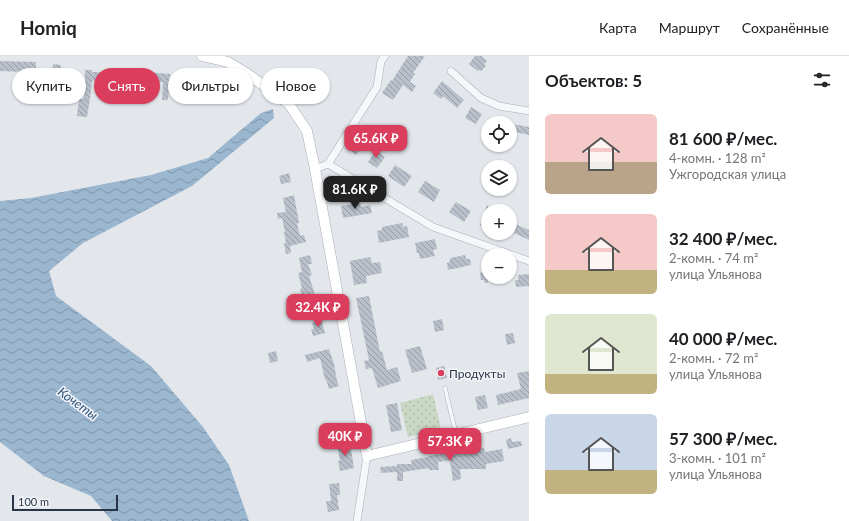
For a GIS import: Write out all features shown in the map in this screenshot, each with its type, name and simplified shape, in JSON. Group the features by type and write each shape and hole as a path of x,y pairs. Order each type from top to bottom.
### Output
{"street":[{"path":"202,56 228,62 249,75 289,104 307,131 316,169 367,456 357,521"},
{"path":"316,169 328,164 377,87 381,61 385,56"},
{"path":"451,71 481,98 499,106 529,111"},
{"path":"328,164 433,227 529,261"},
{"path":"367,456 529,417"}],"lane":[{"path":"445,388 456,435"}],"green space":[{"path":"433,394 441,429 408,437 400,403"}],"water":[{"name":"Кочеты","path":"273,109 274,118 192,186 83,243 49,271 56,296 151,366 203,427 229,465 249,521 112,521 91,496 44,476 0,442 0,201 31,198 151,175 208,158 261,113"}],"building":[{"path":"408,56 425,56 413,73 415,74 410,82 416,86 412,92 403,85 393,100 382,93 391,80 392,81"},
{"path":"475,56 481,56 487,61 484,64 486,66 481,71 478,71 469,64"},
{"path":"0,61 36,62 36,68 12,68 12,71 0,71"},
{"path":"53,64 61,65 61,68 53,68"},
{"path":"86,70 92,70 92,72 94,72 94,81 92,81 87,117 77,116 78,104 86,104"},
{"path":"160,73 168,74 168,100 162,100 163,82 160,82"},
{"path":"442,81 464,100 457,108 443,96 441,99 433,93"},
{"path":"471,107 482,114 476,124 465,118"},
{"path":"517,125 529,127 529,135 517,132"},
{"path":"352,138 363,146 356,155 346,147"},
{"path":"376,150 385,157 377,168 368,162"},
{"path":"395,165 412,176 404,187 388,176"},
{"path":"289,173 291,182 281,184 279,176"},
{"path":"335,179 346,185 347,190 331,194 328,181"},
{"path":"425,181 440,190 434,202 418,192"},
{"path":"294,195 300,236 304,235 306,242 290,246 291,253 286,254 284,243 286,243 285,232 282,218 278,219 277,213 286,212 283,198"},
{"path":"456,202 471,211 464,222 449,212"},
{"path":"360,203 361,207 370,205 372,213 343,218 341,206"},
{"path":"402,223 403,227 407,226 409,237 379,243 377,231 382,230 382,227"},
{"path":"517,225 529,230 529,240 517,234"},
{"path":"435,239 437,249 433,250 435,256 420,259 415,243"},
{"path":"310,255 312,264 308,264 312,275 309,276 316,298 316,303 307,304 306,293 302,295 300,289 302,288 298,273 302,272 299,258"},
{"path":"465,255 466,259 470,259 471,265 448,270 447,263 450,262 450,258"},
{"path":"370,257 372,263 380,262 382,273 366,276 367,283 354,285 350,261"},
{"path":"529,274 529,286 516,287 518,275"},
{"path":"369,296 380,352 382,351 387,370 397,367 401,381 378,388 372,368 366,369 364,361 369,360 356,298"},
{"path":"442,319 444,330 435,332 433,321"},
{"path":"321,320 325,333 313,336 311,329 314,329 312,323"},
{"path":"513,333 515,343 507,345 505,334"},
{"path":"420,346 427,369 412,373 405,350"},
{"path":"329,349 339,386 329,389 326,379 325,380 320,358 307,362 305,355"},
{"path":"276,351 278,361 270,363 268,353"},
{"name":"Продукты","path":"444,366 447,378 438,380 436,368"},
{"path":"529,371 529,398 498,405 496,395 521,389 517,373"},
{"path":"485,395 488,408 478,410 475,397"},
{"path":"397,403 402,430 391,432 386,405"},
{"path":"511,438 512,442 521,441 522,446 508,449 506,440"},
{"path":"350,443 354,468 340,471 337,445"},
{"path":"468,448 468,451 484,448 485,452 502,449 504,461 486,464 486,469 460,469 461,479 453,481 450,460 438,462 439,470 429,470 429,468 403,472 403,481 397,481 397,472 381,473 380,467 397,466 397,464 412,464 411,460 443,454 443,452"},
{"path":"339,483 340,495 337,495 339,510 328,512 326,501 331,501 329,484"}],"place":[{"name":"Продукты","path":"441,373"}]}
